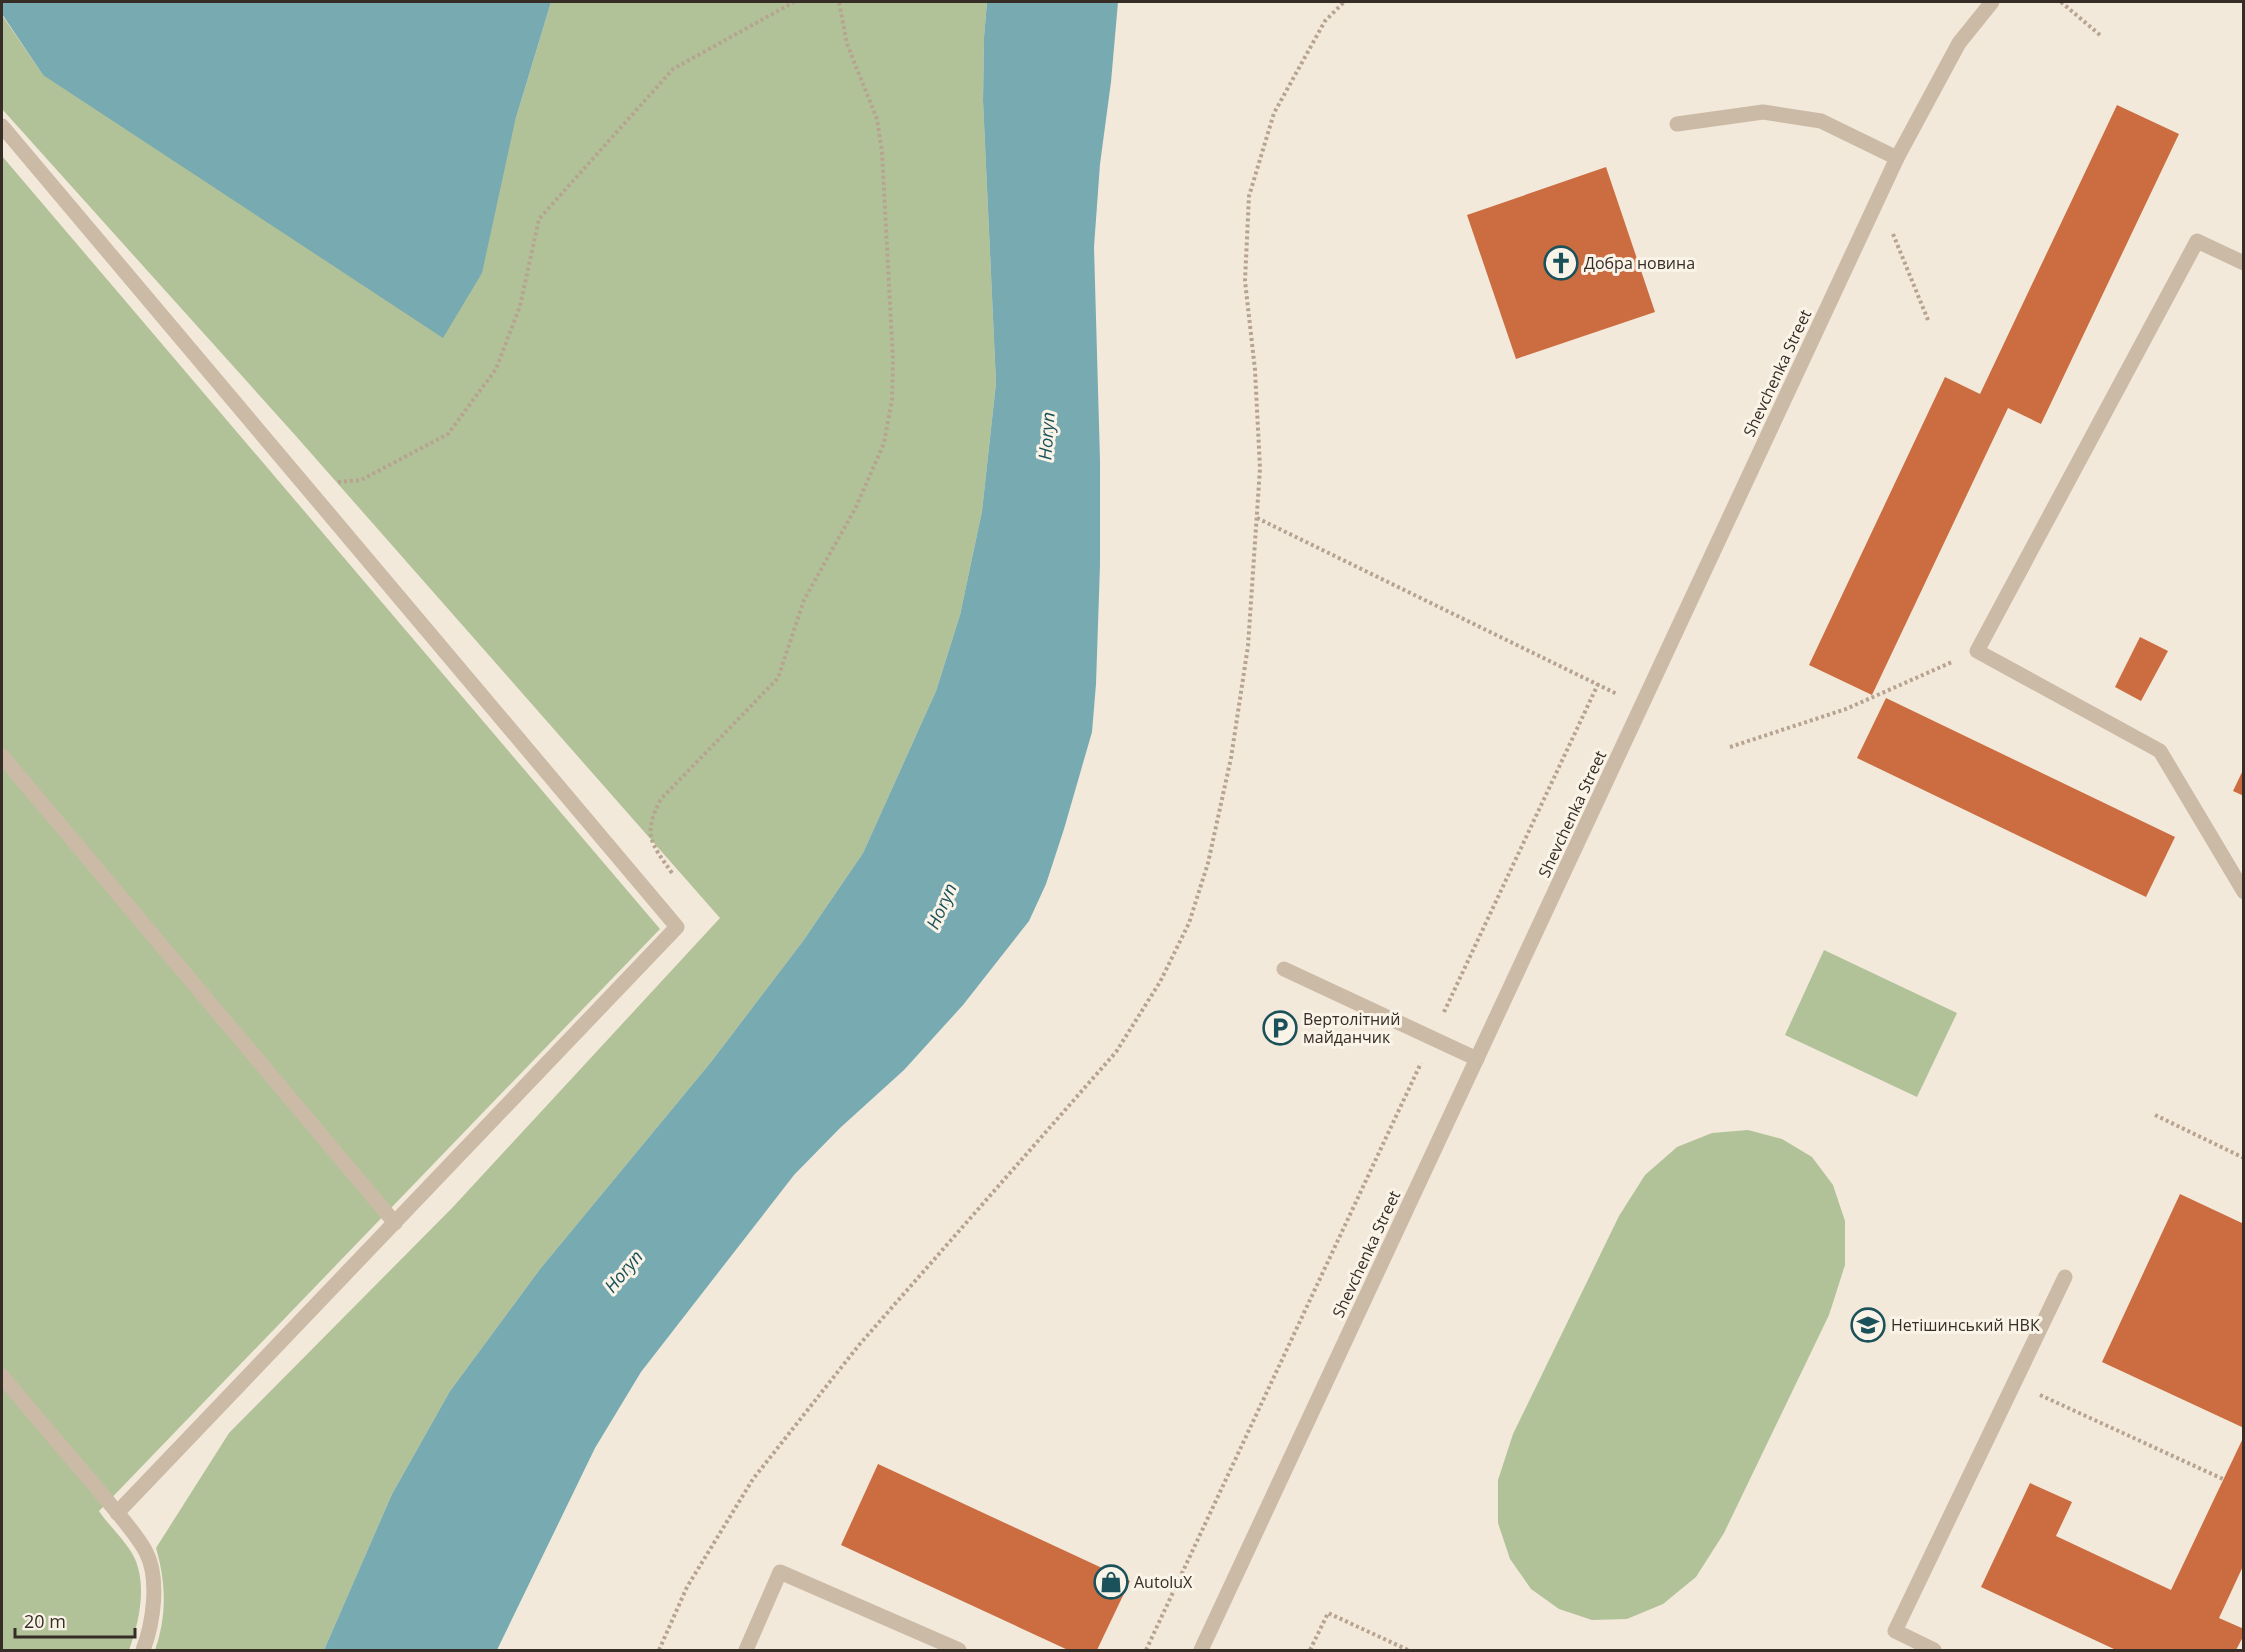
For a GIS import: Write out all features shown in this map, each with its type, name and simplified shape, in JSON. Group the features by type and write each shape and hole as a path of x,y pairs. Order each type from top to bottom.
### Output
{"street":[{"name":"Shevchenka Street","path":"1201,1650 1897,158 1959,43 1992,2"},
{"path":"1677,124 1763,112 1821,122 1897,158"},
{"path":"2,126 677,927 117,1513"},
{"path":"2244,262 2197,241 1977,651 2160,751 2244,892"},
{"path":"2,756 395,1222"},
{"path":"1284,969 1477,1059"},
{"path":"1934,1650 1895,1631 2065,1277"},
{"path":"2,1376 117,1513 146,1552 151,1568 153,1602 143,1650"},
{"path":"746,1650 780,1572 959,1650"}],"path":[{"path":"297,476 320,483 361,480 448,434 496,369 520,306 539,219 673,69 794,2"},
{"path":"675,877 654,850 650,833 652,814 661,799 778,678 804,600 856,507 884,443 892,400 893,361 882,152 877,119 847,44 839,2"},
{"path":"659,1650 687,1587 753,1479 859,1345 1116,1052 1160,982 1189,923 1202,883 1231,758 1248,646 1260,468 1257,403 1245,281 1249,196 1275,113 1325,21 1344,2"},
{"path":"2061,2 2100,35"},
{"path":"1879,198 1928,320"},
{"path":"1257,518 1598,684 1442,1018"},
{"path":"1730,747 1846,709 1977,651"},
{"path":"1146,1650 1421,1062"},
{"path":"2155,1115 2244,1158"},
{"path":"2015,1383 2223,1479"},
{"path":"1310,1650 1328,1612 1408,1650"}],"green space":[{"path":"551,2 987,2 983,101 996,383 982,511 960,615 936,691 863,853 803,941 711,1062 540,1269 450,1391 392,1494 324,1650 155,1650 162,1625 164,1599 162,1574 156,1548 229,1433 453,1207 720,918 295,435 2,109 2,15 43,75 515,121"},
{"path":"2,156 660,929 99,1511 128,1547 139,1570 140,1605 129,1650 2,1650"},
{"path":"1824,950 1957,1013 1917,1097 1785,1035"},
{"path":"1748,1130 1782,1139 1812,1157 1833,1185 1845,1221 1845,1265 1829,1315 1724,1533 1696,1577 1663,1604 1627,1619 1592,1620 1559,1609 1531,1589 1510,1559 1498,1523 1498,1480 1513,1434 1619,1216 1645,1175 1677,1147 1712,1133"}],"water":[{"path":"2,2 551,2 515,121 482,273 443,338 43,75 2,14"},
{"name":"Horyn","path":"987,2 1118,2 1111,82 1100,164 1094,247 1100,460 1100,565 1096,684 1092,732 1046,884 1029,921 963,1005 904,1070 840,1128 794,1175 641,1372 595,1448 497,1650 324,1650 392,1494 450,1391 540,1269 711,1062 803,941 863,853 936,691 960,615 982,511 996,383 983,101"}],"building":[{"path":"2117,105 2179,134 2041,424 2008,408 1872,695 1809,665 1945,377 1980,394"},
{"name":"Добра новина","path":"1606,167 1655,312 1516,359 1467,215"},
{"path":"2140,637 2168,651 2141,701 2115,687"},
{"path":"1886,698 2175,837 2146,897 1857,758"},
{"path":"2244,768 2244,796 2233,791"},
{"path":"2180,1194 2244,1224 2244,1428 2102,1362"},
{"path":"2244,1436 2244,1564 2219,1618 2244,1629 2244,1635 2236,1650 2116,1650 1981,1587 2030,1483 2072,1502 2056,1536 2171,1590"},
{"path":"878,1464 1130,1581 1097,1650 1068,1650 841,1545"}],"place":[{"name":"Добра новина","path":"1561,263"},
{"name":"Вертолітний майданчик","path":"1280,1028"},
{"name":"Нетішинський НВК","path":"1868,1325"},
{"name":"AutoluX","path":"1111,1582"}]}
